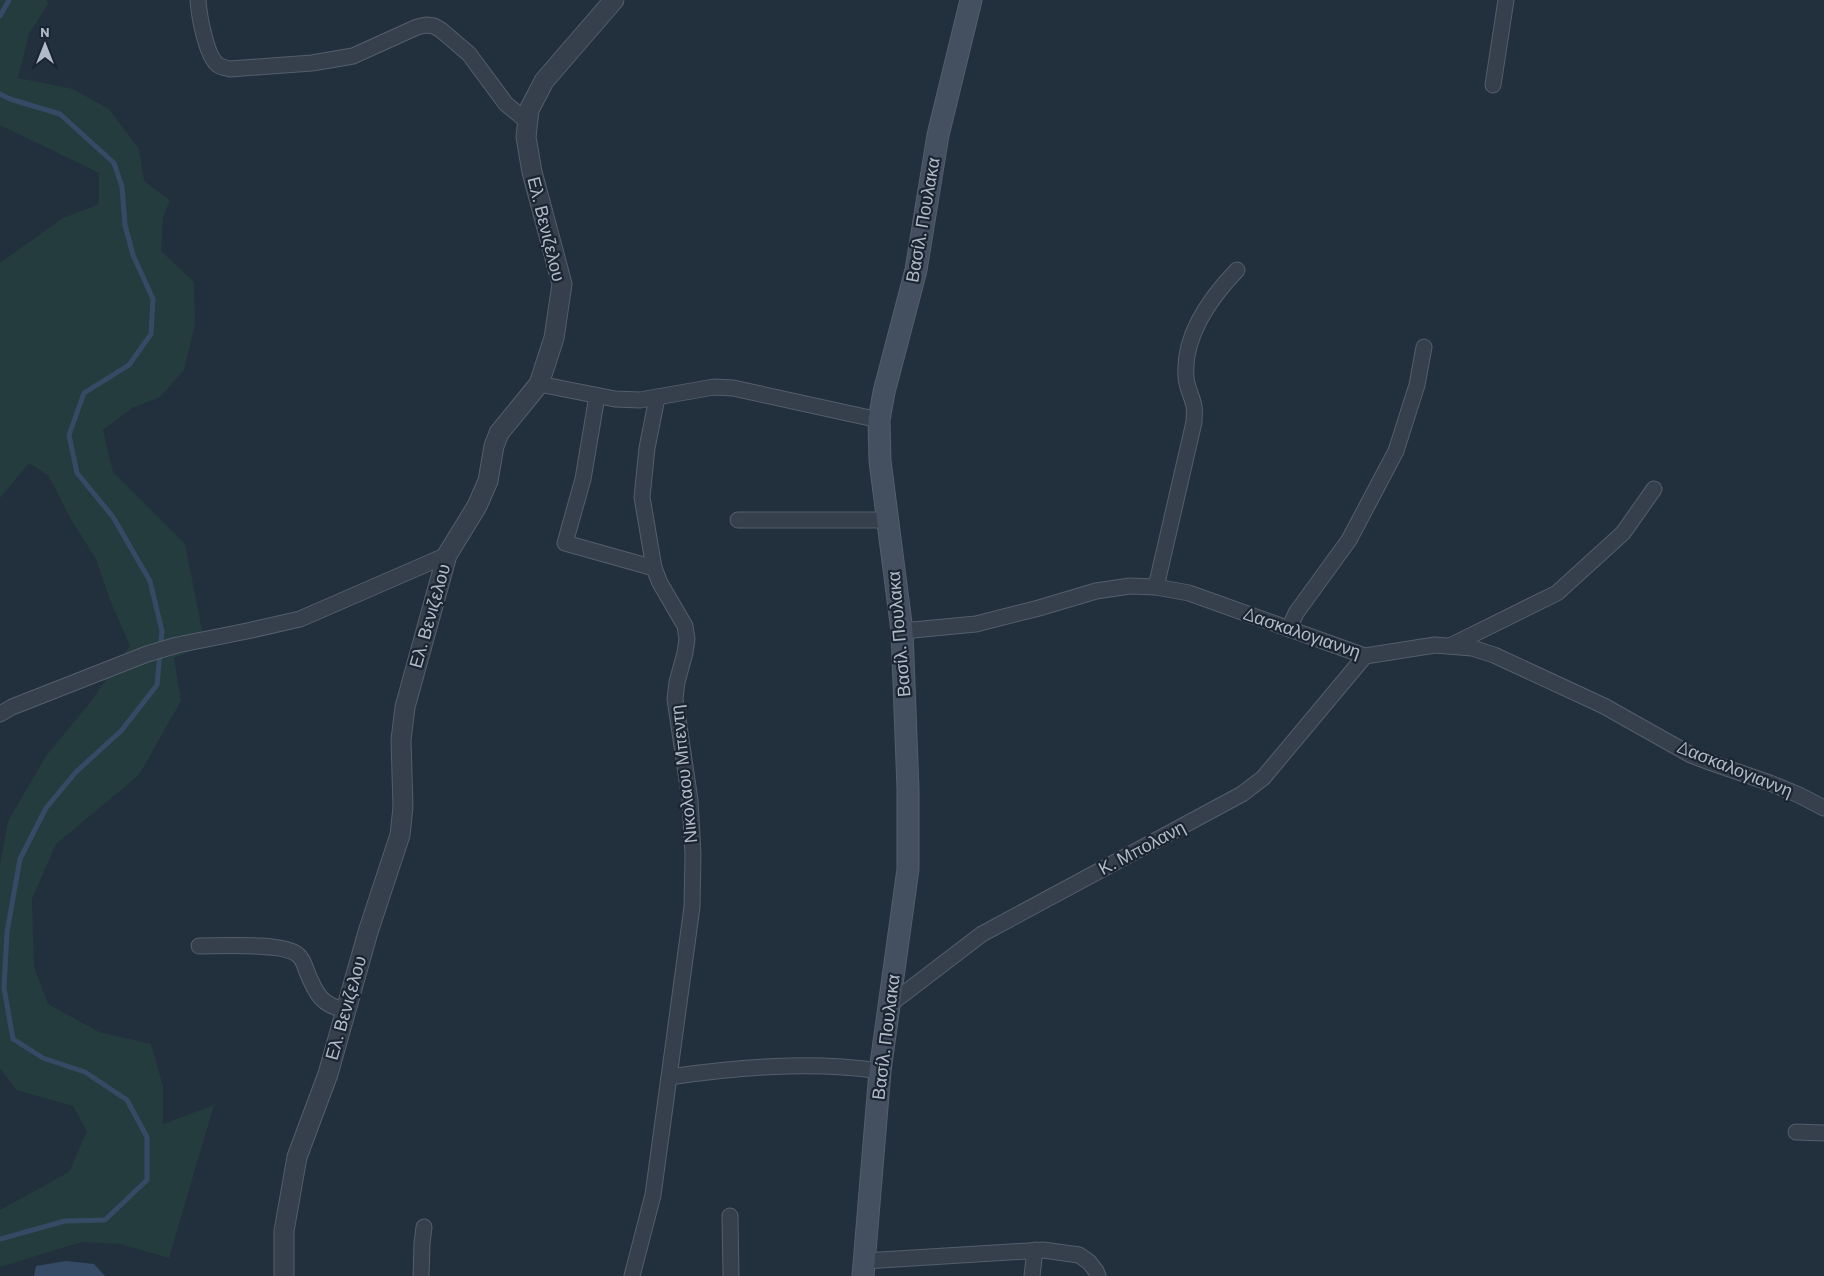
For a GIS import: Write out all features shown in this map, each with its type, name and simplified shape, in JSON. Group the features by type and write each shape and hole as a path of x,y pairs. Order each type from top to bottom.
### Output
{"main road":[{"name":"Βασίλ. Πουλακα","path":"863,1268 880,1071 908,869 908,789 902,631 880,461 879,420 884,392 916,270 938,135 971,0"}],"street":[{"path":"198,0 199,13 212,57 219,66 230,68 312,63 353,56 417,27 434,26 469,54 506,104 528,122"},
{"name":"Ελ. Βενιζελου","path":"284,1276 284,1231 297,1157 328,1074 368,932 400,835 403,807 401,740 404,706 447,555 477,506 488,481 494,446 499,433 539,384 554,338 562,284 532,172 526,137 529,110 544,81 614,0"},
{"path":"1493,85 1506,0"},
{"path":"1156,587 1194,422 1194,408 1186,379 1185,363 1189,348 1205,310 1218,290 1237,270"},
{"path":"1289,629 1296,613 1349,540 1396,451 1417,385 1424,347"},
{"path":"539,384 597,396 640,400 714,387 733,388 879,420"},
{"path":"597,396 583,479 566,543 654,568"},
{"name":"Νικολαου Μπεντη","path":"632,1276 653,1195 692,907 693,854 690,800 675,699 676,682 685,653 687,639 685,626 660,583 654,568 642,497 647,448 657,398"},
{"path":"1450,646 1557,593 1623,533 1654,489"},
{"path":"738,520 888,520"},
{"path":"0,714 12,706 147,654 178,645 300,619 447,555"},
{"name":"Δασκαλογιαννη","path":"902,631 976,624 1096,591 1130,586 1156,587 1189,593 1365,656 1435,645 1472,648 1494,655 1604,706 1691,755 1770,783 1824,808"},
{"name":"Κ. Μπολανη","path":"889,1005 982,934 1242,794 1263,778 1365,656"},
{"path":"199,946 274,947 290,950 298,955 304,963 312,985 320,998 326,1004 346,1010"},
{"path":"669,1077 734,1068 786,1065 830,1065 880,1071"},
{"path":"1796,1132 1824,1133"},
{"path":"730,1216 731,1276"},
{"path":"421,1276 424,1227"},
{"path":"1032,1276 1035,1250"},
{"path":"863,1268 1043,1250 1079,1256 1089,1262 1098,1276"}],"green space":[{"path":"0,0 47,0 48,4 29,34 18,78 73,89 109,109 139,149 144,181 170,200 163,218 161,251 194,282 195,324 184,370 160,397 132,408 103,430 113,472 185,544 205,645 174,658 181,701 139,775 56,844 32,899 34,967 48,1004 99,1032 151,1044 163,1086 163,1124 214,1105 169,1258 120,1244 82,1242 0,1267 0,1210 69,1172 87,1131 73,1106 16,1090 0,1068 0,865 8,821 46,756 88,705 130,646 110,600 96,559 72,521 48,475 29,463 0,498 0,263 63,218 99,204 99,173 0,125"}],"water":[{"path":"66,1261 94,1264 105,1276 34,1276 36,1266"}],"waterway":[{"path":"0,16 9,0"},
{"path":"0,94 10,99 60,114 114,163 122,187 125,225 133,255 153,299 151,334 129,365 84,393 69,435 77,473 113,517 150,581 162,631 157,685 121,731 76,772 46,808 20,859 7,932 4,988 13,1039 43,1058 85,1072 127,1100 147,1137 147,1180 105,1220 65,1221 0,1239"}]}
